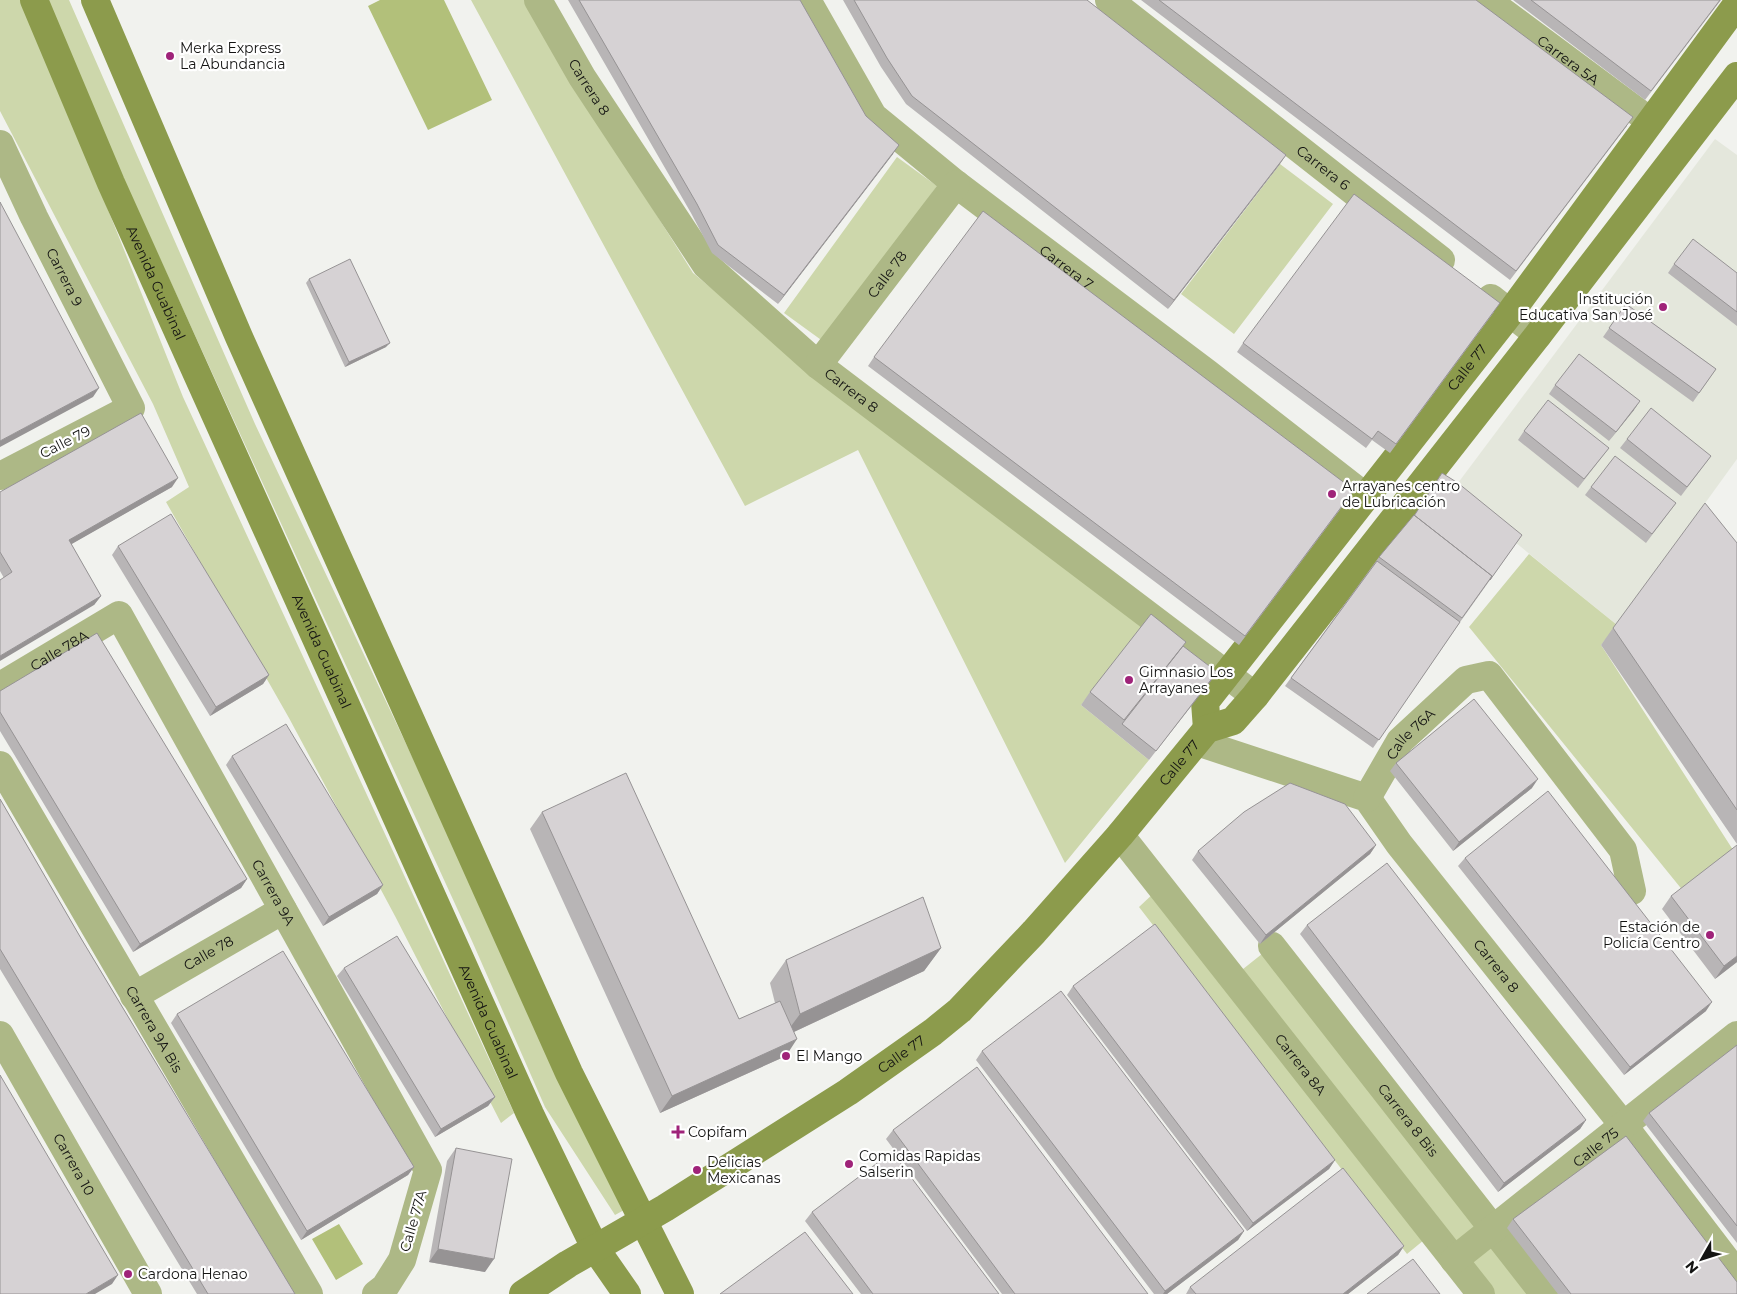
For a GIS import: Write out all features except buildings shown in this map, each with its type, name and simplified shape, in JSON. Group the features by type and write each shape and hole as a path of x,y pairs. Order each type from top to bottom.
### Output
{"main road":[{"name":"Avenida Guabinal","path":"34,0 135,237 530,1114 595,1248 627,1294"},
{"path":"95,0 239,337 569,1073 642,1222 680,1294"},
{"name":"Calle 77","path":"1202,735 1205,702 1510,313 1737,4"},
{"name":"Calle 77","path":"523,1294 595,1248 642,1222 848,1092 933,1032 960,1010 1027,939 1120,835 1202,735 1233,721 1255,696 1736,81"}],"street":[{"name":"Carrera 8","path":"538,0 582,77 706,265 818,366 1255,696"},
{"name":"Carrera 7","path":"807,0 873,116 956,184 1207,372 1366,497"},
{"name":"Carrera 6","path":"1110,0 1538,335"},
{"name":"Carrera 5A","path":"1487,0 1650,121"},
{"name":"Carrera 9","path":"0,144 34,217 131,408"},
{"name":"Calle 78","path":"818,366 956,184"},
{"name":"Calle 79","path":"0,476 131,408"},
{"name":"Calle 78A","path":"0,686 119,615"},
{"name":"Carrera 9A","path":"119,615 428,1170"},
{"name":"Calle 76A","path":"1366,798 1400,742 1466,680 1489,675 1623,850 1632,892"},
{"path":"1202,735 1366,798"},
{"name":"Carrera 9A Bis","path":"0,765 309,1294"},
{"name":"Carrera 8","path":"1366,798 1400,844 1624,1126 1737,1274"},
{"name":"Carrera 8A","path":"1120,835 1481,1294"},
{"name":"Calle 78","path":"134,996 283,910"},
{"name":"Carrera 8 Bis","path":"1272,946 1544,1294"},
{"name":"Carrera 10","path":"0,1035 137,1290"},
{"name":"Calle 75","path":"1454,1260 1737,1035"},
{"name":"Calle 77A","path":"376,1294 385,1288 402,1260 428,1170"}],"shaded area":[{"path":"0,0 24,0 183,397 514,1113 501,1123 395,916 289,718 166,502 189,487 153,404 0,111"},
{"path":"45,0 69,0 255,424 494,930 637,1203 615,1215 545,1107 472,941 102,132"},
{"path":"380,0 444,0 492,100 428,130 368,6"},
{"path":"471,0 525,0 577,88 693,273 880,427 1142,627 1081,705 1149,760 1065,863 858,450 745,506"},
{"name":"Institución Educativa San José","path":"1715,139 1737,155 1737,459 1617,625 1452,491"},
{"path":"897,157 937,186 824,342 784,313"},
{"path":"1280,164 1333,204 1234,334 1181,294"},
{"path":"1529,554 1617,625 1601,645 1735,853 1684,892 1469,627"},
{"path":"1155,892 1424,1240 1407,1254 1139,907"},
{"path":"1272,946 1544,1294 1481,1294 1233,977"},
{"path":"339,1224 363,1264 336,1280 312,1239"}],"place":[{"name":"Merka Express La Abundancia","path":"170,56"},
{"name":"Institución Educativa San José","path":"1663,307"},
{"name":"Arrayanes centro de Lubricación","path":"1332,494"},
{"name":"Gimnasio Los Arrayanes","path":"1129,680"},
{"name":"Estación de Policía Centro","path":"1710,935"},
{"name":"El Mango","path":"786,1056"},
{"name":"Copifam","path":"678,1132"},
{"name":"Comidas Rapidas Salserin","path":"849,1164"},
{"name":"Delicias Mexicanas","path":"697,1170"},
{"name":"Cardona Henao","path":"128,1274"}]}
